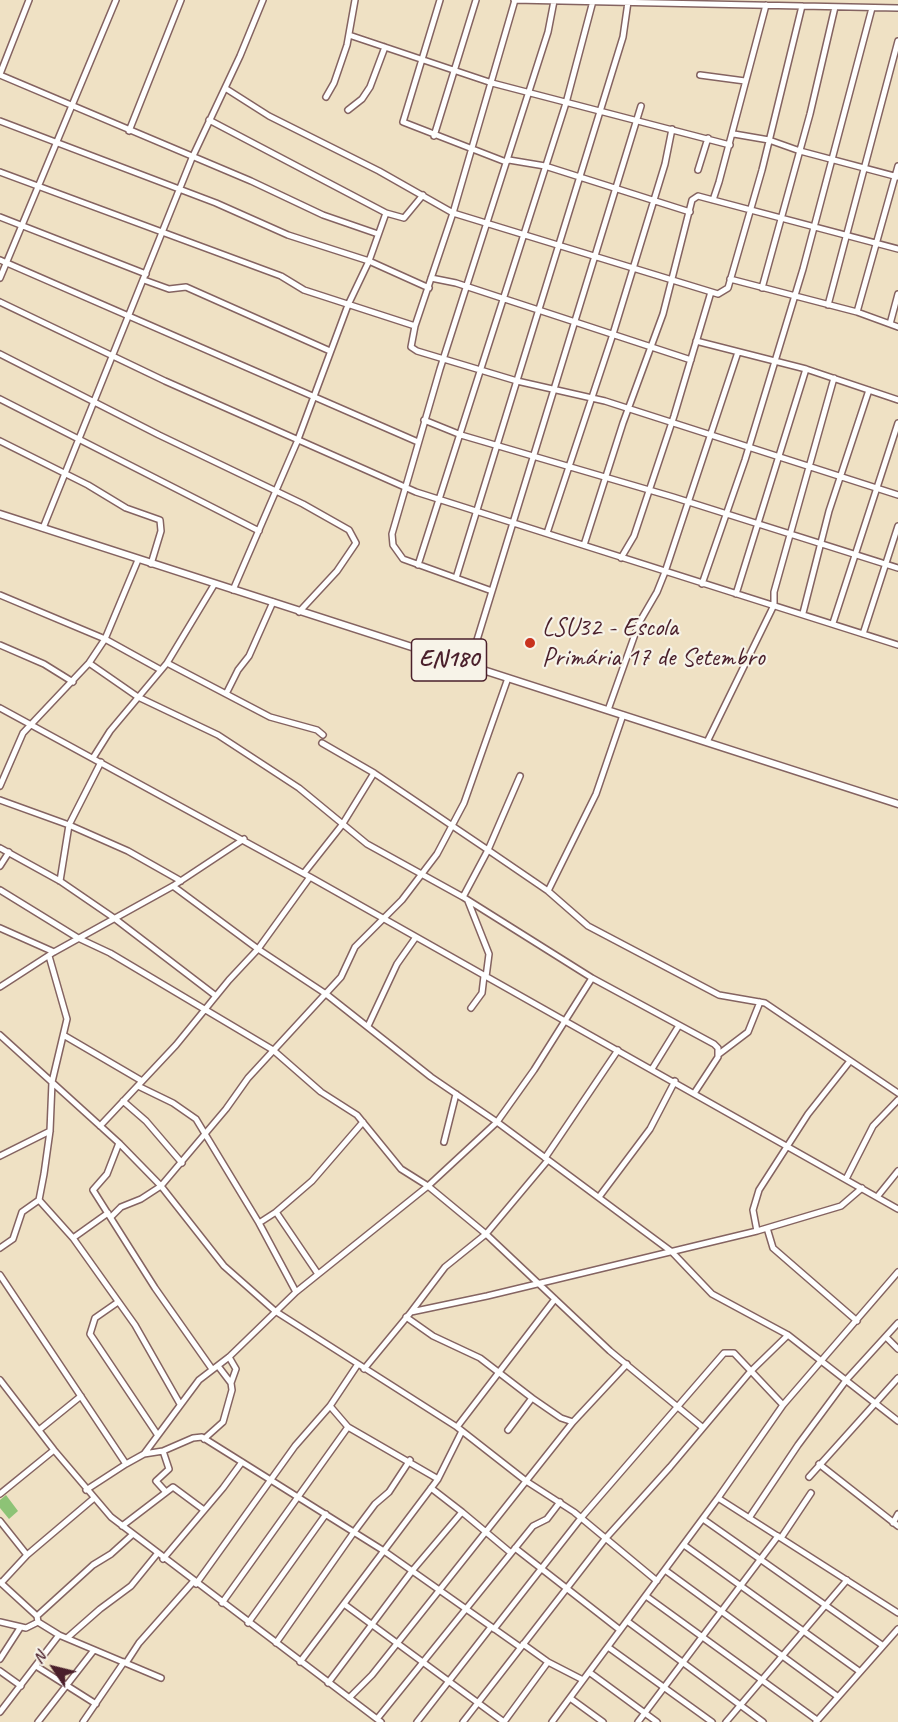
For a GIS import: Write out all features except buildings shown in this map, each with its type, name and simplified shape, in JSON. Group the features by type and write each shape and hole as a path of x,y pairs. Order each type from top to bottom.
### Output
{"main road":[{"name":"EN180","path":"0,514 898,804"}],"street":[{"path":"29,0 0,75 192,158 252,181 323,215 378,234"},
{"path":"0,278 3,261 22,225 116,0"},
{"path":"129,131 181,0"},
{"path":"43,528 95,404 192,158 225,88 262,0"},
{"path":"326,97 334,83 350,35 355,0"},
{"path":"440,0 403,122 434,136 506,162 510,160 544,166 690,212"},
{"path":"434,136 457,69 476,0"},
{"path":"896,0 897,8 766,5 757,2 514,0 453,213 415,326 412,349 481,368 517,381 594,398 898,495"},
{"path":"492,591 399,556 392,538 424,420 487,225 554,1"},
{"path":"418,565 566,103 593,1"},
{"path":"456,578 623,37 624,1"},
{"path":"713,200 734,134 745,81 766,5"},
{"path":"225,88 269,116 423,195 453,213 718,294 726,291 730,279 769,140 802,6"},
{"path":"762,288 800,151 835,7"},
{"path":"702,584 749,448 794,296 834,159 872,8"},
{"path":"350,35 457,69 492,83 598,113 637,120 730,145"},
{"path":"828,304 898,40"},
{"path":"348,110 362,99 370,87 385,47"},
{"path":"700,75 745,81"},
{"path":"469,666 641,106"},
{"path":"209,120 386,213 404,218 423,195"},
{"path":"0,121 216,203 288,235 369,261 429,288"},
{"path":"547,533 614,334 672,129"},
{"path":"734,134 769,140 800,151 897,176"},
{"path":"698,170 708,138"},
{"path":"857,312 898,166"},
{"path":"0,172 281,276 304,290 415,326"},
{"path":"584,545 652,345 695,196 898,249"},
{"path":"233,590 297,442 330,351 369,261 386,213"},
{"path":"0,217 169,289 186,287 330,351"},
{"path":"3,261 418,442"},
{"path":"432,278 574,324 652,345 691,360"},
{"path":"730,279 857,312 898,327"},
{"path":"621,558 634,536 711,292"},
{"path":"890,324 898,294"},
{"path":"0,302 297,442 405,488 898,645"},
{"path":"696,341 806,369 898,400"},
{"path":"608,710 639,623 665,572 738,352"},
{"path":"0,354 95,404 349,530 356,543 337,571 299,612"},
{"path":"736,594 806,369"},
{"path":"707,742 774,605 774,592 834,378"},
{"path":"803,613 840,475 869,390"},
{"path":"0,399 259,531"},
{"path":"424,420 461,435 688,501 898,568"},
{"path":"833,623 875,487 898,423"},
{"path":"0,441 66,474 126,508 160,520 161,531 151,564"},
{"path":"863,634 898,526"},
{"path":"0,786 20,737 73,682 105,639 138,560"},
{"path":"93,758 138,697 167,663 214,585"},
{"path":"0,595 105,639 161,669"},
{"path":"225,694 237,670 249,656 273,602"},
{"path":"0,645 44,664 73,682"},
{"path":"89,663 138,697 218,735 299,788 367,844 465,899 592,978 678,1027 714,1044 719,1054"},
{"path":"167,663 270,717 316,730 323,735"},
{"path":"73,1238 121,1207 161,1186 273,1050 341,977 355,947 385,918 422,874 454,826 508,678"},
{"path":"0,708 244,839 695,1092 898,1209"},
{"path":"548,891 596,794 623,715"},
{"path":"322,743 374,773 454,826 548,891 588,926 723,997 765,1003 898,1093"},
{"path":"60,881 69,825 101,762"},
{"path":"0,766 8,769"},
{"path":"304,873 342,825 374,773"},
{"path":"471,1008 482,993 489,956 465,899 520,776"},
{"path":"0,800 69,825 128,851 182,881"},
{"path":"0,987 78,938 182,881 244,839"},
{"path":"0,848 60,881 114,918 216,996"},
{"path":"0,866 9,852"},
{"path":"100,1126 140,1084 258,949 310,877"},
{"path":"173,886 258,949 326,994 456,1094 672,1252 719,1299 788,1335 898,1421"},
{"path":"0,890 78,938 110,953 273,1050 321,1092 363,1122 401,1169 428,1186 486,1234 627,1364 702,1427"},
{"path":"0,928 51,954 68,1019 52,1082 50,1131 39,1200 22,1212 14,1239 0,1248"},
{"path":"368,1026 397,964 416,937"},
{"path":"144,1454 199,1380 229,1356 296,1292 428,1186 497,1122 534,1070 592,978"},
{"path":"695,1092 719,1054 748,1032 755,1020 760,1002"},
{"path":"652,1069 678,1027"},
{"path":"0,1035 119,1143 161,1186 224,1266 275,1311 457,1427 526,1481 581,1518 657,1581"},
{"path":"64,1036 188,1112 206,1132 296,1292"},
{"path":"364,1369 450,1262 486,1234 546,1159 618,1050"},
{"path":"757,1231 753,1210 759,1190 786,1146 849,1061"},
{"path":"599,1197 650,1129 675,1081"},
{"path":"444,1142 456,1094"},
{"path":"846,1179 873,1126 898,1100"},
{"path":"123,1101 152,1128 182,1163"},
{"path":"259,1223 276,1212 312,1181 363,1122"},
{"path":"0,1156 50,1131"},
{"path":"119,1143 107,1174 93,1188 155,1288 215,1367 231,1383"},
{"path":"877,1197 898,1171"},
{"path":"408,1314 757,1231 841,1206 862,1188"},
{"path":"39,1200 73,1238 148,1344 180,1404"},
{"path":"276,1212 318,1274"},
{"path":"767,1228 773,1248 857,1321"},
{"path":"552,1722 703,1519 783,1404 898,1272"},
{"path":"0,1275 126,1464"},
{"path":"457,1427 555,1299"},
{"path":"118,1302 95,1318 90,1334 157,1434"},
{"path":"408,1314 433,1336 470,1353 561,1418 573,1422"},
{"path":"749,1518 847,1379 898,1323"},
{"path":"464,1722 605,1539 750,1372 788,1335"},
{"path":"886,1337 898,1349"},
{"path":"417,1722 581,1518 676,1406 726,1352 734,1353 783,1404"},
{"path":"204,1439 225,1418 231,1383 236,1369 229,1356"},
{"path":"83,1722 134,1649 195,1583 295,1446 330,1406 358,1364"},
{"path":"349,1698 398,1641 573,1422 627,1364"},
{"path":"809,1477 873,1403 898,1378"},
{"path":"0,1380 93,1499 132,1535 379,1720 513,1550 534,1525 546,1519 560,1502"},
{"path":"39,1430 81,1396"},
{"path":"508,1430 532,1398"},
{"path":"330,1406 348,1426 410,1460 438,1479"},
{"path":"222,1604 348,1426"},
{"path":"300,1662 438,1479 462,1431"},
{"path":"86,1490 144,1454 163,1451 193,1437 204,1439 384,1551 493,1628 548,1662 583,1680"},
{"path":"0,1494 54,1450"},
{"path":"163,1451 169,1469 156,1481 165,1491"},
{"path":"276,1643 354,1532 375,1504 388,1492 410,1460"},
{"path":"163,1559 242,1462"},
{"path":"819,1464 896,1525 898,1514"},
{"path":"122,1526 165,1491 177,1488 204,1510"},
{"path":"431,1488 486,1532 542,1568 620,1630"},
{"path":"638,1722 811,1493"},
{"path":"718,1498 898,1613"},
{"path":"93,1499 27,1555 1,1582 37,1616 38,1622 59,1635 161,1678"},
{"path":"328,1683 371,1623 462,1512"},
{"path":"248,1623 326,1514"},
{"path":"703,1519 882,1645"},
{"path":"0,1521 27,1555"},
{"path":"37,1616 93,1565 111,1554 132,1535"},
{"path":"684,1545 859,1671"},
{"path":"67,1638 131,1586 157,1554"},
{"path":"665,1570 837,1696"},
{"path":"726,1722 847,1580"},
{"path":"646,1596 817,1721 898,1629"},
{"path":"344,1604 398,1641 504,1722 548,1662"},
{"path":"627,1621 763,1722"},
{"path":"0,1622 20,1628 33,1627 38,1622"},
{"path":"0,1659 20,1628"},
{"path":"0,1712 59,1635"},
{"path":"608,1647 712,1722"},
{"path":"38,1722 94,1650"},
{"path":"36,1666 96,1704"},
{"path":"0,1671 21,1686"},
{"path":"589,1672 657,1722"},
{"path":"570,1698 603,1722"}],"green space":[{"path":"6,1495 18,1511 9,1519 0,1508 0,1500"}],"place":[{"name":"LSU32 - Escola Primária 17 de Setembro","path":"530,643"}]}
